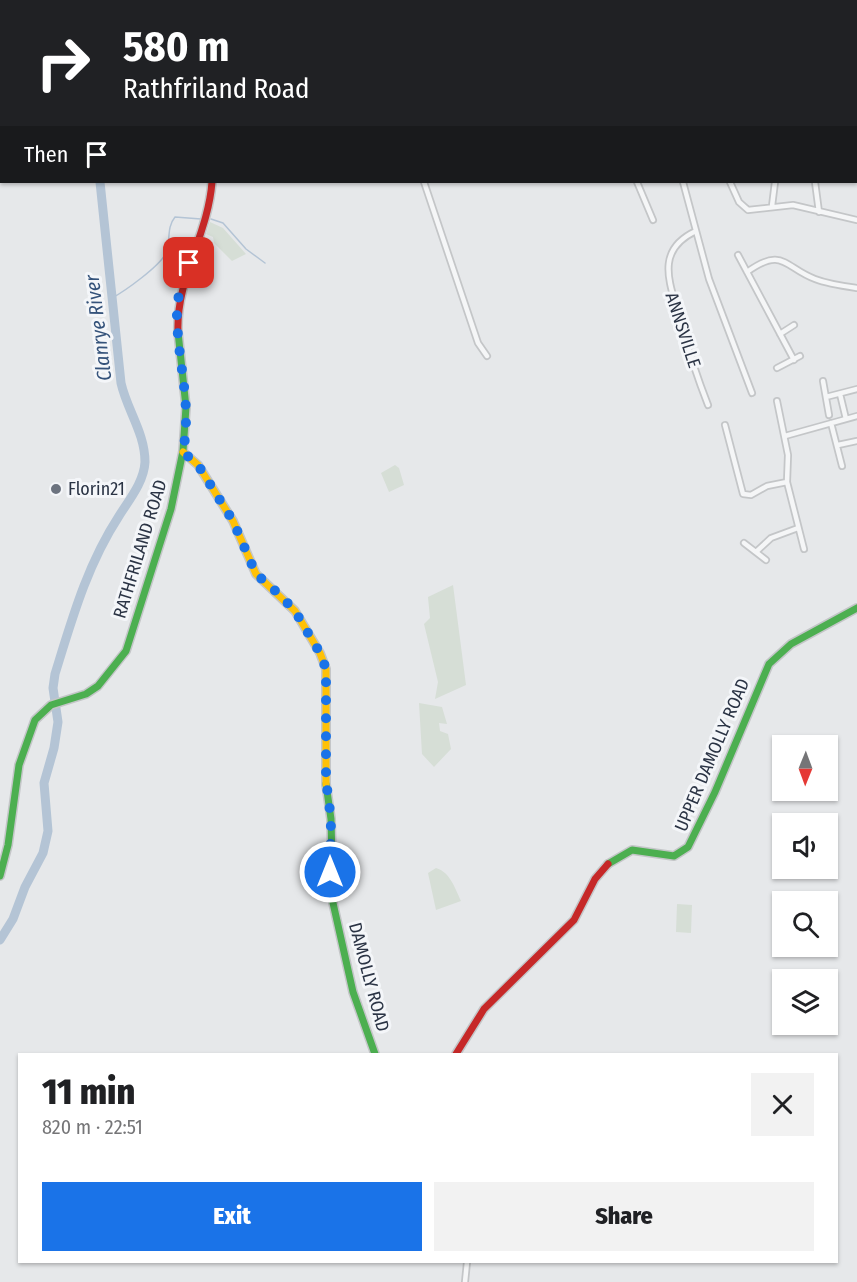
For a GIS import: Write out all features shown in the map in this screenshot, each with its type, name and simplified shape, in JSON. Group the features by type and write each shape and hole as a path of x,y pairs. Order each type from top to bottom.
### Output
{"street":[{"name":"RATHFRILAND ROAD","path":"0,876 11,831 18,764 30,729 45,707 68,700 98,686 108,677 126,651 166,524 183,452 187,405 177,316 178,304 182,284 209,207 212,183"},
{"path":"424,183 478,343 487,356"},
{"path":"637,183 653,220"},
{"path":"683,183 708,279 752,393"},
{"path":"731,183 748,210 794,205 857,220"},
{"path":"772,206 775,183"},
{"path":"815,183 819,212"},
{"name":"ANNSVILLE","path":"696,231 678,240 669,261 668,274 686,345 707,402 714,397"},
{"path":"738,255 794,360"},
{"path":"747,272 767,261 778,260 789,263 813,279 857,288"},
{"path":"780,334 794,325"},
{"path":"777,368 800,356"},
{"path":"823,381 829,415"},
{"path":"826,397 857,389"},
{"path":"840,394 846,419"},
{"path":"777,401 785,436 787,482 804,549"},
{"path":"785,436 857,416"},
{"path":"831,423 842,466"},
{"path":"725,425 743,494 751,495 767,486 787,482"},
{"path":"838,445 857,441"},
{"name":"DAMOLLY ROAD","path":"183,452 198,465 233,521 256,574 295,611 320,653 326,669 326,780 331,819 333,903 347,956 353,992 375,1053"},
{"path":"756,552 771,538 798,528"},
{"path":"744,543 766,560"},
{"name":"UPPER DAMOLLY ROAD","path":"457,1053 484,1009 574,920 596,879 608,864 632,850 674,856 688,847 720,782 769,664 791,644 857,608"},
{"path":"465,1282 467,1263"}],"shaded area":[{"path":"210,222 223,228 246,254 232,261 214,243 213,237 206,234"},
{"path":"395,465 399,468 404,485 389,492 381,473"},
{"path":"453,585 466,685 435,699 438,682 424,624 430,618 428,597"},
{"path":"419,703 442,707 447,724 439,723 440,731 448,734 451,749 434,767 422,754"},
{"path":"436,868 445,873 461,901 436,910 428,873"},
{"path":"677,904 692,905 691,933 676,932"}],"waterway":[{"name":"Clanrye River","path":"0,940 13,919 25,887 43,853 48,831 44,783 54,748 58,722 53,688 55,674 89,573 108,535 139,484 145,462 139,431 121,383 100,183"},
{"path":"112,298 157,265 166,253 170,226 175,217 201,219"},
{"path":"211,219 223,223 246,249 265,263"}],"traffic: fast":[{"path":"0,876 8,845 19,765 35,720 51,705 86,694 98,686 126,651 171,509 183,451 186,407 178,332"},
{"path":"608,864 632,850 674,856 688,847 715,792 769,664 791,644 857,608"},
{"path":"326,784 331,819 333,903 353,992 375,1053"}],"traffic: slow":[{"path":"183,452 198,465 233,521 256,574 295,611 320,653 326,669 326,784"}],"traffic: jam":[{"path":"178,332 182,293 205,220 212,183"},
{"path":"457,1053 484,1009 574,920 595,879 608,864"}],"place":[{"name":"Florin21","path":"56,489"}],"route":[{"path":"189,263 180,291 177,316 187,405 183,452 191,456 198,465 233,521 256,574 295,611 312,638 326,669 326,780 331,819 330,872"}]}
